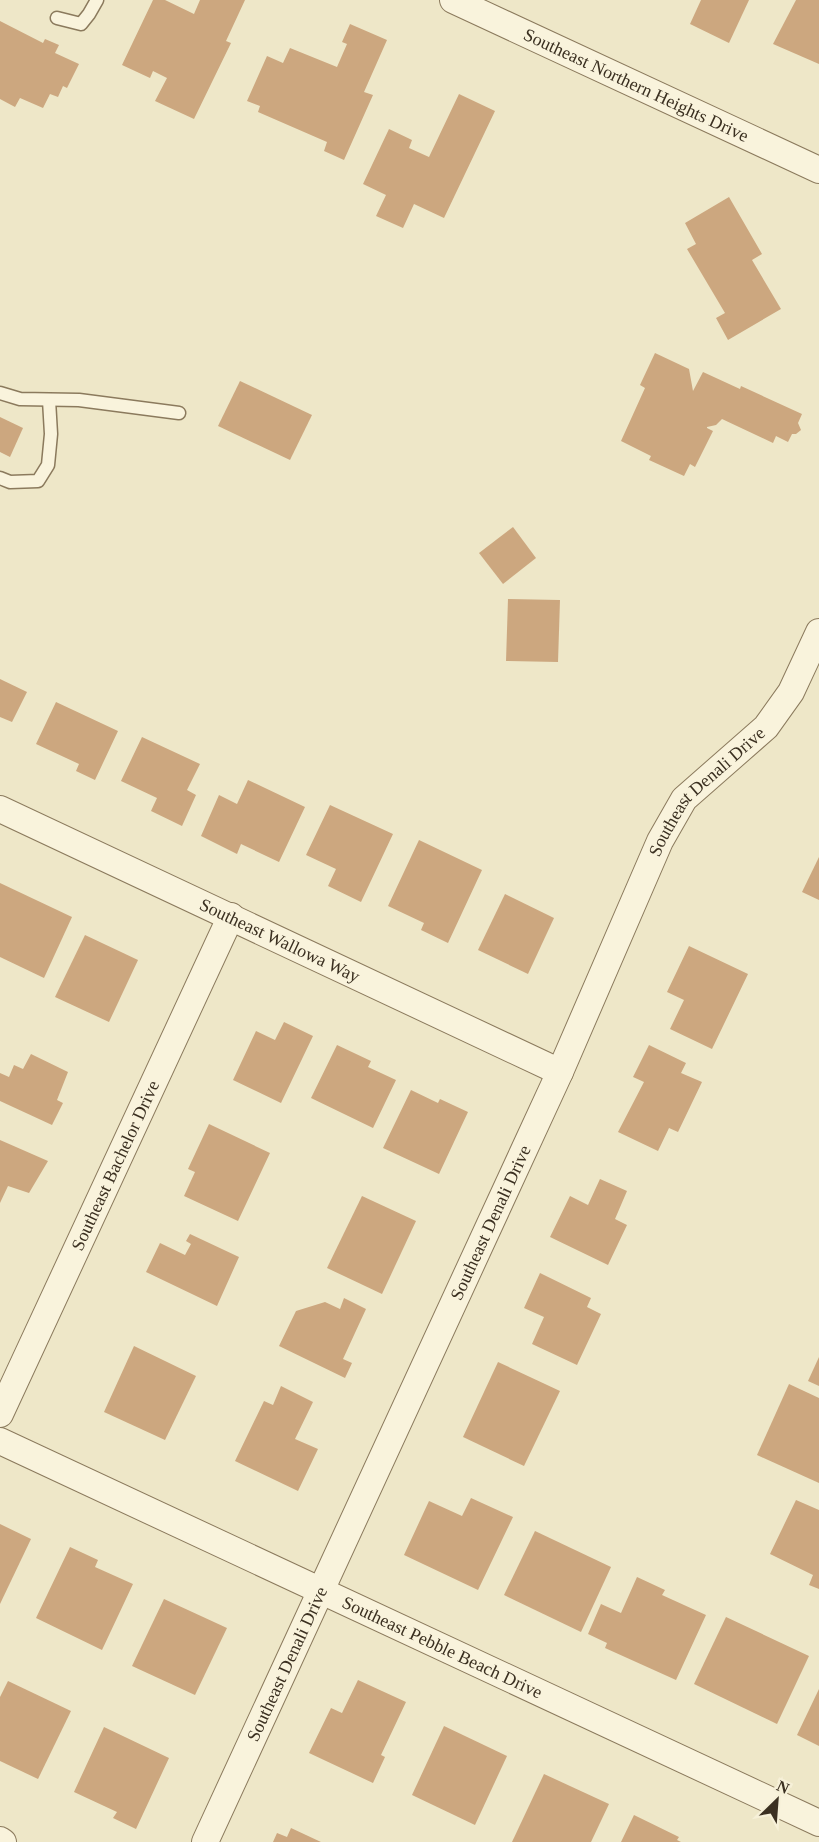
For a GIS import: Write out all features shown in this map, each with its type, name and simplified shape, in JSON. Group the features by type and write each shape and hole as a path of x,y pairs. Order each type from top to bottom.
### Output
{"street":[{"name":"Southeast Northern Heights Drive","path":"453,0 819,170"},
{"name":"Southeast Denali Drive","path":"205,1842 560,1072 660,841 684,799 766,727 791,693 819,632"},
{"name":"Southeast Wallowa Way","path":"0,809 560,1072"},
{"name":"Southeast Bachelor Drive","path":"0,1414 231,916"},
{"name":"Southeast Pebble Beach Drive","path":"0,1441 819,1822"}],"lane":[{"path":"57,18 81,24 97,0"},
{"path":"0,393 20,399 79,400 179,413"},
{"path":"0,478 10,482 38,481 48,465 51,434 49,400"}],"building":[{"path":"153,0 165,0 194,14 200,0 245,0 226,41 231,43 194,119 155,101 167,78 153,71 150,78 122,65"},
{"path":"701,0 749,0 729,43 690,24"},
{"path":"796,0 819,0 819,64 773,44"},
{"path":"0,21 43,43 45,39 59,45 55,53 79,64 67,88 63,86 58,97 50,94 43,108 20,98 15,107 0,99"},
{"path":"350,24 387,40 364,92 373,95 344,160 324,151 327,142 258,112 260,106 247,101 267,56 283,63 290,48 337,67 347,44 342,42"},
{"path":"459,94 495,111 444,218 414,204 403,228 376,216 386,195 363,184 389,129 412,140 409,148 429,157"},
{"path":"729,197 762,254 752,260 781,309 728,340 716,318 725,313 687,249 696,244 685,223"},
{"path":"655,353 689,369 693,391 703,372 740,389 741,386 802,414 798,423 801,430 792,434 788,442 776,436 773,443 722,419 716,425 707,427 713,431 695,467 690,464 684,476 649,460 651,456 621,441 645,388 640,385"},
{"path":"240,381 312,415 290,460 218,426"},
{"path":"0,417 23,428 10,457 0,452"},
{"path":"513,527 536,558 503,584 479,553"},
{"path":"508,599 560,600 558,662 506,661"},
{"path":"0,679 27,692 12,722 0,717"},
{"path":"56,702 118,731 95,780 76,771 79,764 36,744"},
{"path":"142,737 200,764 187,790 196,795 182,826 151,811 157,798 121,781"},
{"path":"248,780 305,807 279,862 241,844 237,854 201,836 219,795 237,804"},
{"path":"330,805 393,834 361,902 328,886 336,869 306,855"},
{"path":"419,840 482,870 448,943 421,930 424,923 388,906"},
{"path":"819,857 819,900 802,892"},
{"path":"0,883 72,917 44,978 0,957"},
{"path":"505,894 554,918 528,974 478,950"},
{"path":"85,935 138,960 109,1022 55,997"},
{"path":"689,946 748,974 712,1049 670,1029 684,1000 667,992"},
{"path":"284,1022 313,1036 281,1103 233,1080 256,1031 275,1040"},
{"path":"337,1045 371,1061 368,1067 396,1080 373,1128 311,1098"},
{"path":"649,1045 686,1063 681,1073 702,1082 678,1132 669,1128 658,1151 618,1132 644,1082 633,1077"},
{"path":"31,1054 68,1072 57,1100 63,1103 52,1125 0,1101 0,1073 9,1077 14,1065 23,1069"},
{"path":"411,1090 438,1103 440,1099 468,1112 439,1174 383,1148"},
{"path":"209,1124 270,1153 238,1221 184,1196 195,1172 188,1169"},
{"path":"0,1140 48,1161 29,1193 8,1186 0,1203"},
{"path":"600,1179 627,1191 615,1219 627,1225 608,1265 550,1237 570,1196 588,1205"},
{"path":"362,1196 416,1221 382,1294 327,1268"},
{"path":"190,1234 239,1257 217,1306 146,1272 160,1243 185,1255 191,1244 186,1241"},
{"path":"540,1273 591,1298 587,1307 601,1314 577,1365 532,1344 544,1317 524,1308"},
{"path":"344,1298 366,1309 343,1359 352,1363 345,1378 279,1346 296,1311 325,1302 340,1309"},
{"path":"134,1346 196,1376 165,1440 104,1412"},
{"path":"819,1357 819,1386 808,1381"},
{"path":"498,1362 560,1391 524,1466 463,1437"},
{"path":"789,1384 819,1398 819,1483 757,1455"},
{"path":"281,1386 313,1402 295,1439 318,1449 298,1491 235,1461 264,1401 273,1405"},
{"path":"471,1498 513,1517 478,1590 404,1555 429,1501 462,1516"},
{"path":"796,1500 819,1510 819,1589 809,1585 813,1575 770,1554"},
{"path":"0,1524 31,1539 0,1604"},
{"path":"535,1531 611,1567 581,1632 504,1595"},
{"path":"70,1547 98,1560 95,1567 133,1584 102,1650 36,1618"},
{"path":"637,1577 665,1590 662,1595 706,1615 676,1680 605,1648 607,1643 588,1634 601,1604 621,1613"},
{"path":"164,1599 227,1628 195,1695 132,1666"},
{"path":"726,1617 809,1656 777,1724 694,1684"},
{"path":"358,1680 406,1702 381,1755 385,1757 373,1783 309,1753 331,1708 342,1713"},
{"path":"8,1681 71,1711 38,1779 0,1761 0,1697"},
{"path":"819,1689 819,1746 797,1735"},
{"path":"444,1726 507,1756 475,1825 412,1795"},
{"path":"104,1727 169,1758 136,1829 113,1818 117,1812 74,1792"},
{"path":"544,1774 609,1804 591,1842 512,1842"},
{"path":"634,1815 679,1837 677,1840 681,1842 621,1842"},
{"path":"291,1828 321,1842 273,1842 277,1833 287,1837"}]}
